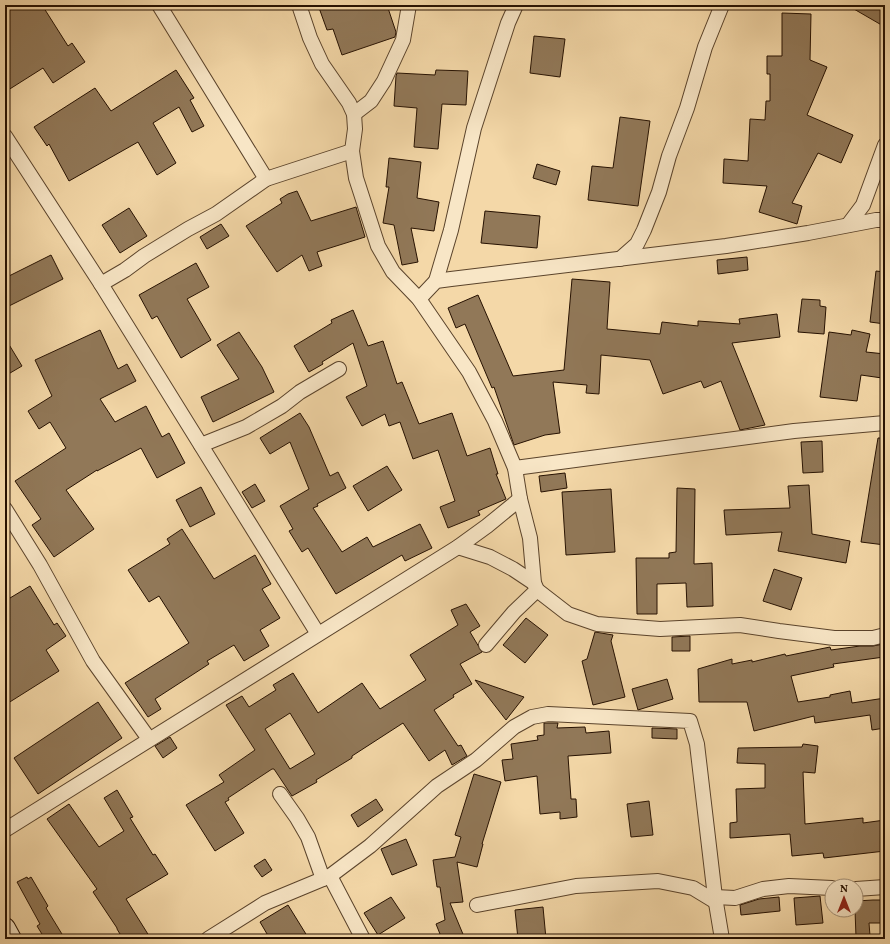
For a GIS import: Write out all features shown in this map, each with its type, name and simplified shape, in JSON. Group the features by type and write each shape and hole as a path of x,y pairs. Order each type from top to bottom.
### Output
{"street":[{"path":"159,5 266,179"},
{"path":"299,5 310,38 322,64 349,103 354,114 355,129 352,151 356,178 378,246 393,272 419,299 469,372 495,421 515,468 520,499 530,538 535,587 486,645"},
{"path":"354,114 371,101 384,81 403,40 409,5"},
{"path":"419,299 436,281 451,230 474,128 508,24 516,5"},
{"path":"620,259 637,244 644,230 659,192 669,156 687,108 705,46 722,5"},
{"path":"5,136 100,284 318,634"},
{"path":"848,225 863,205 885,145"},
{"path":"100,284 126,270 144,256 188,229 216,214 266,179 352,151"},
{"path":"863,205 880,220"},
{"path":"436,281 726,246 880,220"},
{"path":"201,445 246,427 282,406 300,392 339,370"},
{"path":"515,468 794,431 885,423"},
{"path":"5,830 458,547 520,499"},
{"path":"5,509 40,565 94,661 149,739"},
{"path":"458,547 490,557 513,569 568,614 597,624 660,629 740,625 834,638 873,638 885,635"},
{"path":"208,939 265,903 326,878 370,846 437,786 476,760 514,727 532,717 548,714 690,721 697,744 715,899 722,939"},
{"path":"280,794 308,837 326,878 363,939"},
{"path":"477,905 576,886 658,881 693,888 715,899 735,898 763,889 777,887 824,888"},
{"path":"864,888 885,887"},
{"path":"719,919 735,898"},
{"path":"5,928 11,939"}],"building":[{"path":"18,5 42,5 68,46 72,43 85,62 53,83 43,68 5,92 5,13"},
{"path":"318,5 387,5 396,32 395,37 342,55 333,29 327,30"},
{"path":"847,5 885,5 885,27"},
{"path":"782,13 811,14 810,60 827,67 807,115 853,135 841,163 818,153 792,203 802,206 797,224 759,212 767,186 723,183 724,159 748,161 750,119 765,120 766,101 770,101 770,74 767,74 767,56 782,56"},
{"path":"534,36 565,39 560,77 530,73"},
{"path":"176,70 194,98 190,100 204,126 192,132 179,107 153,123 176,163 157,175 138,142 69,181 49,144 47,146 34,127 95,88 111,111"},
{"path":"436,70 468,71 466,105 442,104 438,149 414,147 417,108 394,106 396,76 397,73 435,75"},
{"path":"620,117 650,121 638,206 588,200 592,166 613,168"},
{"path":"389,158 421,162 417,198 439,202 434,231 411,228 418,262 402,265 394,225 383,223 389,187 386,187"},
{"path":"537,164 560,171 556,185 533,178"},
{"path":"297,191 311,221 356,207 365,237 317,252 322,266 309,271 302,255 277,272 246,226 282,203 280,199"},
{"path":"129,208 147,236 120,253 102,225"},
{"path":"485,211 540,216 537,248 481,243"},
{"path":"221,224 229,236 207,249 200,237"},
{"path":"51,255 63,279 5,308 5,278"},
{"path":"747,257 748,270 718,274 717,260"},
{"path":"196,263 209,287 187,299 211,340 181,358 157,316 152,319 139,295"},
{"path":"876,271 885,272 885,324 870,322"},
{"path":"572,279 610,282 607,329 660,334 662,322 698,326 698,321 740,324 739,319 777,314 780,337 732,343 765,425 740,430 721,381 704,388 701,381 663,394 650,360 601,355 599,394 586,393 587,385 553,382 560,433 545,435 514,445 494,387 492,388 465,324 456,328 448,308 478,295 513,376 564,370"},
{"path":"802,299 820,300 820,306 826,307 824,334 798,332"},
{"path":"353,310 368,346 383,341 397,384 402,382 419,424 452,413 467,456 490,448 498,474 496,474 506,499 478,511 480,515 448,528 440,507 455,501 438,450 413,459 400,422 389,426 385,414 362,426 346,397 367,386 353,343 309,372 294,346 332,323 331,320"},
{"path":"100,330 118,369 127,364 136,381 100,399 115,422 146,406 162,437 169,433 185,463 157,478 141,448 97,470 66,490 94,529 54,557 32,525 41,519 15,481 66,448 50,422 39,429 28,411 52,396 35,360"},
{"path":"852,330 870,334 866,352 885,354 882,378 861,375 857,401 820,397 829,332 851,335"},
{"path":"239,332 262,367 274,392 213,422 201,397 239,379 217,345"},
{"path":"5,338 22,366 5,376"},
{"path":"300,413 309,427 330,476 338,472 346,488 317,504 318,506 313,508 342,552 367,537 373,547 420,524 432,548 405,561 402,555 336,594 308,548 302,552 289,531 293,529 280,506 309,489 290,442 270,454 260,438"},
{"path":"878,438 885,438 885,545 861,542"},
{"path":"822,441 823,472 803,473 801,442"},
{"path":"387,466 402,490 368,511 353,486"},
{"path":"565,473 567,488 541,492 539,476"},
{"path":"255,484 265,501 252,508 242,492"},
{"path":"809,485 812,534 850,541 846,563 778,551 782,532 726,535 724,510 790,508 788,486"},
{"path":"201,487 215,514 190,527 176,500"},
{"path":"677,488 695,489 694,564 712,563 713,606 687,607 686,583 657,584 657,614 637,614 636,558 669,558 669,553 676,552"},
{"path":"611,489 615,552 566,555 562,492"},
{"path":"182,529 214,579 255,555 271,584 262,589 280,618 260,630 269,646 244,661 234,645 207,661 209,664 155,699 161,709 148,717 125,683 189,643 159,596 149,602 128,570 170,544 167,539"},
{"path":"774,569 802,578 791,610 763,601"},
{"path":"30,586 54,625 57,623 66,636 46,650 59,671 5,705 5,601"},
{"path":"466,604 480,626 470,632 482,652 460,664 472,684 453,695 454,697 434,710 458,746 461,745 467,756 452,765 445,750 429,761 403,723 352,756 352,758 316,780 317,782 292,796 274,769 272,769 228,798 229,800 225,802 244,833 215,851 186,805 224,782 219,775 255,750 226,705 242,696 249,707 276,690 273,685 293,673 318,713 362,683 380,709 426,680 410,655 458,625 451,610","holes":["290,713 315,754 290,769 265,729"]},
{"path":"526,618 548,635 525,663 503,645"},
{"path":"595,632 613,635 611,641 625,697 593,705 582,661 587,659"},
{"path":"690,636 690,651 672,651 672,637"},
{"path":"883,644 884,657 833,664 834,667 791,676 798,702 830,697 830,695 850,691 852,703 885,698 885,728 872,730 870,715 815,723 814,716 754,731 747,702 699,702 698,669 732,659 732,664 752,660 752,662 785,654 786,656 830,647 831,650"},
{"path":"667,679 673,699 638,710 632,689"},
{"path":"475,680 524,697 506,720"},
{"path":"98,702 122,738 38,794 14,758"},
{"path":"544,723 558,723 557,728 585,727 586,733 609,731 611,753 568,756 571,799 576,799 577,817 560,819 560,812 540,814 537,776 505,781 502,760 513,759 511,744 538,740 537,736 544,735"},
{"path":"652,728 677,729 677,739 652,738"},
{"path":"170,737 177,748 163,758 155,746"},
{"path":"803,744 818,746 815,773 803,772 805,824 863,818 863,823 885,820 885,851 824,858 823,853 792,856 790,834 730,838 730,823 737,822 736,789 765,788 765,764 737,763 738,748 802,747"},
{"path":"474,774 501,782 482,844 477,867 457,862 463,902 450,903 465,939 442,939 436,924 445,920 440,887 437,887 433,860 455,857 461,837 455,835"},
{"path":"117,790 133,817 130,818 153,855 155,854 168,874 126,899 151,939 123,939 93,892 97,889 47,819 69,804 99,847 124,831 104,798"},
{"path":"376,799 383,810 358,827 351,815"},
{"path":"649,801 653,835 631,837 627,804"},
{"path":"406,839 417,865 392,875 381,849"},
{"path":"265,859 272,870 262,877 254,866"},
{"path":"27,877 28,879 31,877 48,906 46,908 65,939 45,939 37,926 40,924 17,882"},
{"path":"820,896 823,923 796,925 794,898"},
{"path":"391,897 405,918 378,935 364,913"},
{"path":"779,897 780,911 741,915 740,905 759,899"},
{"path":"885,900 885,923 869,923 870,936 856,937 855,918 864,918 864,901"},
{"path":"288,905 309,939 270,939 260,922"},
{"path":"543,907 546,939 518,939 515,910"}]}
